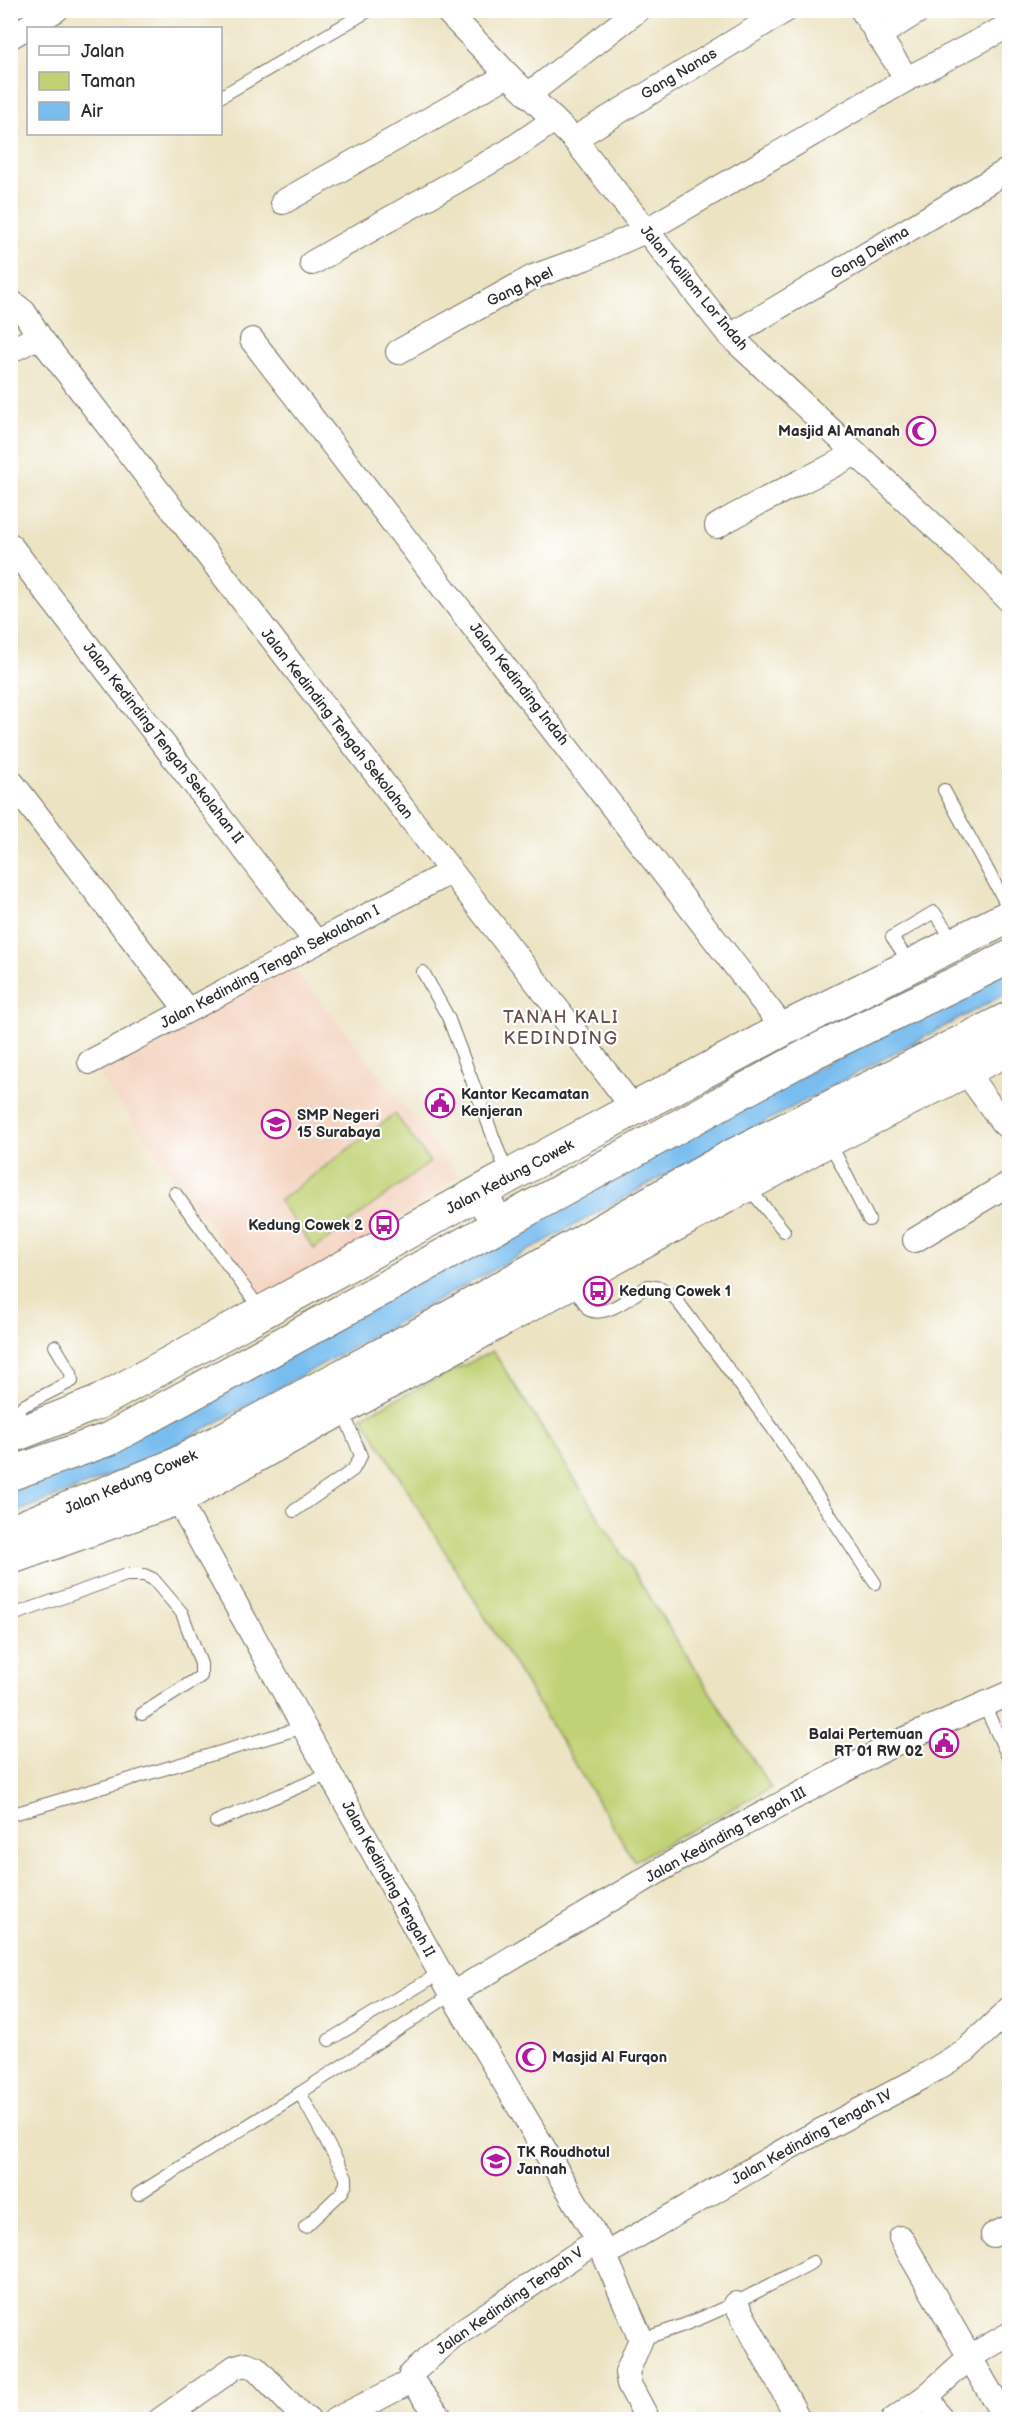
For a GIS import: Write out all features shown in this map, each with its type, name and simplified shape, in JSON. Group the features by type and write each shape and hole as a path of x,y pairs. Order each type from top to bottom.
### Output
{"main road":[{"name":"Jalan Kedung Cowek","path":"17,1434 97,1403 508,1177 784,1029 1010,916"},
{"path":"10,1474 109,1439 814,1052 1010,957"},
{"name":"Jalan Kedung Cowek","path":"10,1532 175,1466 424,1332 730,1157 1010,1018"},
{"name":"Jalan Kedung Cowek","path":"10,1558 179,1498 829,1141 1010,1048"},
{"path":"730,1157 747,1186"},
{"path":"480,1193 498,1224"}],"street":[{"path":"10,37 56,10"},
{"name":"Jalan Kalilom Lor Indah","path":"446,10 574,139 730,336 963,553 1010,601"},
{"path":"528,95 638,10"},
{"name":"Gang Nanas","path":"574,139 786,10"},
{"path":"862,10 907,79"},
{"path":"878,36 920,10"},
{"name":"Gang Apel","path":"398,352 533,277 585,258 645,231 907,79 1010,25"},
{"path":"283,201 508,75"},
{"path":"312,263 509,151 554,120"},
{"name":"Gang Delima","path":"730,336 1010,169"},
{"name":"Jalan Kedinding Tengah Sekolahan","path":"10,301 24,312 39,336 635,1110"},
{"path":"10,351 39,336"},
{"name":"Jalan Kedinding Indah","path":"252,340 784,1029"},
{"path":"717,526 750,506 855,453"},
{"name":"Jalan Kedinding Tengah Sekolahan II","path":"10,544 316,942"},
{"path":"10,780 187,1010"},
{"name":"Jalan Kedinding Tengah Sekolahan I","path":"90,1062 450,872"},
{"path":"966,1072 1002,1122 1010,1129"},
{"path":"915,1240 1010,1183"},
{"name":"Jalan Kedinding Tengah II","path":"179,1498 189,1520 440,1973 602,2247 640,2339"},
{"name":"Jalan Kedinding Tengah III","path":"452,1994 684,1856 894,1744 1010,1694"},
{"name":"Jalan Kedinding Tengah IV","path":"602,2247 921,2078 965,2051 1010,2009"},
{"path":"901,2238 1006,2420"},
{"name":"Jalan Kedinding Tengah V","path":"412,2381 411,2374 453,2337 602,2247"},
{"path":"736,2304 799,2420"},
{"path":"893,2420 928,2395 971,2356 1010,2334"},
{"path":"640,2339 627,2372 629,2384 648,2420"},
{"path":"160,2420 235,2367 246,2364 256,2368 308,2420"},
{"path":"336,2420 412,2381 442,2420"},
{"path":"928,2395 941,2420"}],"lane":[{"path":"222,96 370,10"},
{"path":"944,790 1010,911"},
{"path":"423,972 447,1017 508,1177"},
{"path":"829,1141 869,1220"},
{"path":"747,1186 784,1232"},
{"path":"175,1193 262,1311"},
{"path":"571,1283 589,1310 593,1312 604,1313 648,1286 661,1288 675,1298 773,1429 875,1582"},
{"path":"17,1434 19,1410 23,1406 72,1382 71,1373 55,1346"},
{"path":"294,1511 353,1470 361,1456 342,1409"},
{"path":"10,1616 126,1575 144,1575 153,1580 182,1612 201,1664 201,1676 142,1713"},
{"path":"984,1705 1010,1761"},
{"path":"10,1815 304,1728"},
{"path":"216,1822 329,1774"},
{"path":"329,2040 440,1973"},
{"path":"138,2194 300,2093 452,1994"},
{"path":"300,2093 346,2177 342,2192 304,2227"},
{"path":"640,2339 675,2330 736,2304 813,2262"}],"shaded area":[{"name":"SMP Negeri 15 Surabaya","path":"292,968 331,1013 458,1176 363,1244 267,1303 96,1072"}],"green space":[{"path":"395,1114 430,1162 314,1249 279,1201"},
{"path":"493,1351 771,1788 634,1861 362,1416"}],"water":[{"path":"1009,966 1009,992 667,1174 159,1454 11,1514 11,1485 292,1349"}],"place":[{"name":"Masjid Al Amanah","path":"921,431"},
{"name":"Kantor Kecamatan Kenjeran","path":"440,1103"},
{"name":"SMP Negeri 15 Surabaya","path":"276,1124"},
{"name":"Kedung Cowek 2","path":"384,1225"},
{"name":"Kedung Cowek 1","path":"598,1291"},
{"name":"Balai Pertemuan RT 01 RW 02","path":"944,1743"},
{"name":"Masjid Al Furqon","path":"531,2057"},
{"name":"TK Roudhotul Jannah","path":"496,2161"}],"district":[{"name":"TANAH KALI KEDINDING","path":"561,1027"}]}
